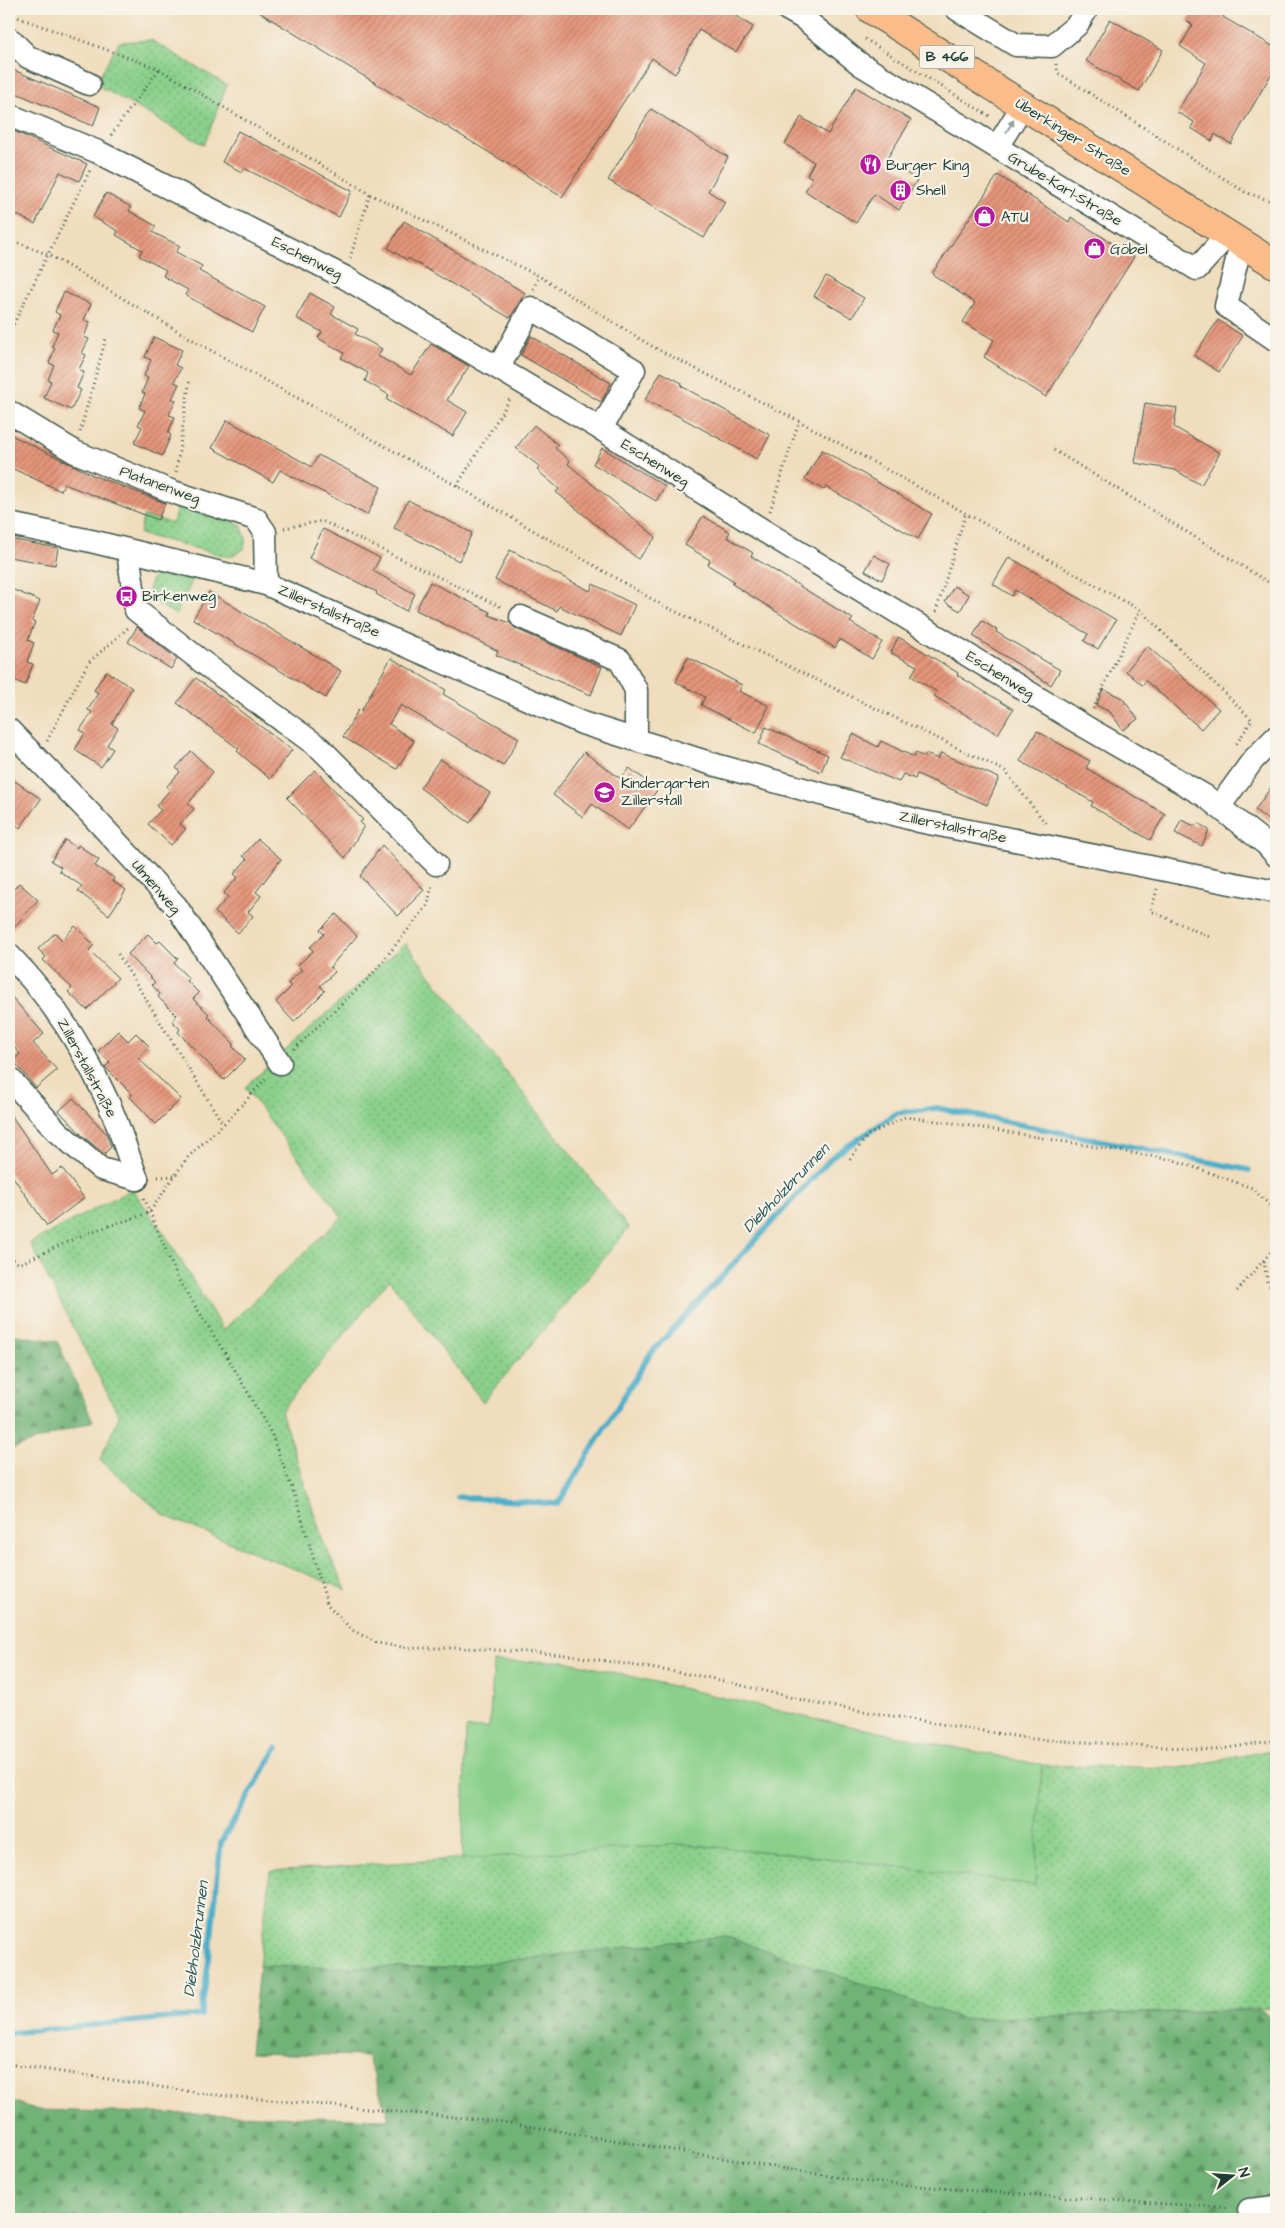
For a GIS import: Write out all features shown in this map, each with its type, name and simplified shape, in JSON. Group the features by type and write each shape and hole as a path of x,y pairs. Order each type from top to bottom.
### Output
{"main road":[{"name":"Überkinger Straße","path":"870,9 1276,265"}],"street":[{"name":"Grube-Karl-Straße","path":"787,9 803,18 860,64 1197,270 1234,239"},
{"path":"957,9 1016,45 1052,46 1077,25 1087,9"},
{"path":"9,41 11,40 28,57 89,84"},
{"name":"Grube-Karl-Straße","path":"997,147 1023,105"},
{"name":"Eschenweg","path":"9,114 98,152 344,276 601,429 764,532 1084,726 1205,796 1266,844 1276,855"},
{"path":"1234,239 1226,306 1276,340"},
{"path":"499,368 531,308 634,370 601,429"},
{"name":"Platanenweg","path":"9,412 75,452 173,492 256,519 265,532"},
{"name":"Zillerstallstraße","path":"9,524 91,541 266,584 582,723 716,765 919,822 1276,892"},
{"path":"265,532 266,584"},
{"path":"128,551 136,610 320,748 436,864"},
{"path":"521,617 620,660 636,690 636,739"},
{"name":"Ulmenweg","path":"9,730 176,906 280,1063"},
{"path":"1219,807 1253,760 1272,748"},
{"name":"Zillerstallstraße","path":"9,955 31,977 70,1030 108,1101 137,1179"},
{"path":"9,1078 57,1131 101,1169 137,1179"},
{"path":"1249,2210 1276,2207"}],"path":[{"path":"9,14 159,69 370,194 539,276 653,347 799,421 1140,610 1252,720 1231,754"},
{"path":"1052,46 1058,73 1229,183 1245,192 1276,203"},
{"path":"9,333 98,152 159,69"},
{"path":"344,276 370,194"},
{"path":"9,239 49,255 212,350 457,486 662,605 1005,771 1066,851"},
{"path":"75,452 106,338"},
{"path":"173,492 190,378"},
{"path":"457,486 520,381"},
{"path":"764,532 799,421"},
{"path":"1054,450 1276,587"},
{"path":"930,632 966,512"},
{"path":"265,532 322,521 521,617"},
{"path":"1084,726 1140,610"},
{"path":"37,759 88,663 143,615"},
{"path":"9,1256 19,1264 87,1233 149,1213 187,1158 223,1124 280,1063 369,978 428,905 436,864"},
{"path":"1164,870 1151,911 1212,938"},
{"path":"118,954 223,1124"},
{"path":"850,1160 868,1135 905,1117 914,1118 1174,1160 1252,1188 1276,1211"},
{"path":"137,1179 149,1213 178,1279 228,1358 271,1433 296,1499 327,1604 352,1630 377,1644 409,1648 466,1648 568,1655 706,1677 819,1704 1032,1739 1215,1750 1276,1740"},
{"path":"1238,1291 1276,1246"},
{"path":"1264,1261 1267,1282 1276,1294"},
{"path":"9,2064 206,2094 497,2121 860,2181 984,2192 1249,2210"}],"green space":[{"path":"151,40 227,85 204,145 95,84 119,42"},
{"path":"178,501 241,525 246,539 244,549 230,557 140,534 143,516 173,523"},
{"path":"162,568 195,575 176,615 155,602 148,590 152,579"},
{"path":"405,943 629,1228 483,1402 389,1280 281,1411 323,1541 346,1590 165,1516 100,1460 119,1416 30,1243 132,1189 166,1236 223,1330 342,1217 245,1087"},
{"path":"9,1334 57,1341 93,1421 9,1450"},
{"path":"565,1661 810,1718 1042,1765 1035,1885 806,1855 682,1844 462,1859 466,1729 489,1727 494,1662"},
{"path":"1276,1749 1276,2008 963,2019 725,1936 443,1968 259,1966 270,1871 682,1844 806,1855 1034,1885 1042,1765 1180,1768"},
{"path":"725,1936 963,2019 1262,2010 1276,2024 1276,2219 9,2219 9,2100 38,2110 389,2119 367,2056 250,2053 259,1966 443,1968"}],"building":[{"path":"254,9 725,9 753,27 736,52 699,30 675,74 652,58 562,197"},
{"path":"1195,9 1228,9 1223,17 1276,48 1276,79 1270,76 1231,144 1215,134 1212,141 1191,128 1194,122 1177,112 1206,63 1180,46 1193,25 1187,21"},
{"path":"1110,19 1163,50 1139,91 1086,61"},
{"path":"9,68 100,107 93,126 9,90"},
{"path":"856,87 911,120 886,160 917,180 899,210 874,194 856,223 805,191 813,178 807,175 814,162 785,144 801,117 828,134"},
{"path":"651,109 728,157 708,191 725,202 704,238 608,180"},
{"path":"9,129 87,164 79,181 60,172 35,224 9,211"},
{"path":"238,131 352,191 339,217 244,168 242,172 222,162"},
{"path":"998,175 1069,222 1071,217 1134,257 1046,397 984,357 994,340 963,322 975,303 932,274"},
{"path":"106,193 131,207 129,211 156,226 152,232 180,246 176,252 202,266 199,271 265,307 252,332 185,295 188,290 163,276 166,270 139,256 142,250 116,235 118,231 93,217"},
{"path":"404,221 525,293 510,318 388,248"},
{"path":"826,276 864,298 852,318 814,296"},
{"path":"64,292 91,304 84,320 90,322 84,337 89,339 82,353 86,355 79,369 84,372 77,388 81,390 71,410 44,398 51,381 48,380 54,365 49,363 55,348 52,346 58,332 53,330 60,315 55,312"},
{"path":"310,293 335,307 331,314 358,329 355,334 382,349 378,356 411,375 431,344 469,366 447,400 467,412 453,436 387,400 389,395 365,381 368,373 341,358 344,353 318,338 322,332 296,318"},
{"path":"1218,320 1243,336 1219,372 1194,356"},
{"path":"531,336 611,383 601,402 521,355"},
{"path":"154,337 182,350 175,365 181,368 174,382 179,384 172,399 176,400 169,415 175,417 168,433 171,435 162,456 134,443 142,427 138,425 145,411 139,408 145,394 142,392 148,378 144,376 151,360 145,357"},
{"path":"661,372 682,383 681,386 770,435 757,459 645,400"},
{"path":"1145,403 1177,408 1174,427 1220,453 1201,485 1175,470 1135,463"},
{"path":"227,420 312,467 318,455 381,487 367,515 280,470 273,482 212,448"},
{"path":"534,425 558,445 555,448 570,461 568,464 656,537 638,559 556,492 559,489 537,470 540,467 516,448"},
{"path":"9,434 95,476 165,503 158,520 64,484 61,491 9,467"},
{"path":"602,448 665,486 656,501 593,464"},
{"path":"822,450 932,514 918,539 826,487 824,490 805,479"},
{"path":"408,500 472,533 459,561 394,528"},
{"path":"703,516 730,532 727,537 753,553 751,556 853,619 850,622 882,642 872,659 840,639 835,648 732,584 734,581 708,565 710,560 685,545"},
{"path":"323,529 380,558 373,571 415,594 406,611 376,594 377,592 309,558"},
{"path":"9,539 58,548 55,565 9,557"},
{"path":"510,550 590,591 593,584 635,605 621,636 559,606 557,611 495,580"},
{"path":"874,555 890,564 882,580 865,571"},
{"path":"1009,557 1116,620 1098,649 1084,641 1088,634 1015,590 1012,596 993,584"},
{"path":"430,582 490,612 489,615 510,623 516,629 602,667 591,695 496,655 498,651 416,610"},
{"path":"954,586 969,595 960,611 945,602"},
{"path":"9,588 40,601 32,621 35,622 28,640 34,643 27,662 33,664 25,685 9,678"},
{"path":"209,592 341,671 326,698 193,619"},
{"path":"982,621 997,630 996,632 1060,670 1051,685 973,636"},
{"path":"137,627 177,659 171,669 128,642"},
{"path":"898,637 1013,709 998,734 934,696 937,692 911,676 917,666 891,653"},
{"path":"1147,646 1219,709 1201,729 1146,681 1142,685 1126,671"},
{"path":"688,657 742,685 739,691 769,706 756,733 701,705 705,697 676,682"},
{"path":"391,658 446,690 443,694 519,738 503,766 401,705 389,724 414,741 397,769 343,737 358,710 361,711"},
{"path":"106,671 132,688 112,724 118,728 107,745 113,749 101,767 75,750 85,733 80,730 92,712 88,710 98,693 94,690"},
{"path":"196,678 292,750 270,779 237,751 239,749 177,703"},
{"path":"1103,689 1122,698 1138,719 1123,730 1110,712 1096,705"},
{"path":"766,727 828,755 821,772 759,744"},
{"path":"1037,731 1090,761 1086,768 1165,814 1150,840 1091,806 1093,802 1020,761"},
{"path":"853,734 878,747 881,741 914,757 915,753 925,757 926,754 938,759 941,753 999,778 987,805 917,774 915,779 903,774 899,782 840,757"},
{"path":"191,751 213,772 188,804 194,809 180,824 186,829 171,845 148,824 161,810 156,806 170,790 167,786 180,772 176,768"},
{"name":"Kindergarten Zillerstall","path":"584,752 621,779 629,768 658,789 628,830 592,804 583,817 553,795"},
{"path":"440,759 490,793 470,823 420,788"},
{"path":"315,770 363,820 360,822 364,826 345,858 287,798"},
{"path":"9,777 41,799 20,828 9,820"},
{"path":"1276,780 1276,826 1255,810"},
{"path":"1181,820 1195,826 1198,823 1209,830 1202,846 1175,833"},
{"path":"258,839 281,859 256,892 261,896 248,912 253,916 238,933 215,912 228,897 224,893 238,877 234,874 247,859 243,856"},
{"path":"65,840 77,848 78,845 99,860 95,866 114,878 112,881 126,890 109,915 78,891 82,886 59,871 61,867 51,861"},
{"path":"382,845 424,890 398,916 360,876"},
{"path":"19,883 38,900 9,933 9,895"},
{"path":"336,914 357,936 330,967 335,972 320,986 325,991 294,1022 276,1002 291,987 288,983 302,970 297,966 313,951 310,947 324,934 320,930"},
{"path":"75,926 94,945 89,950 118,978 87,1010 68,992 72,988 43,960 46,957 38,949 55,933 62,940"},
{"path":"148,934 157,943 160,941 178,959 174,963 189,979 187,981 199,993 193,999 209,1014 207,1016 234,1044 232,1046 245,1059 224,1080 178,1032 180,1029 172,1021 177,1016 158,997 160,994 152,985 155,982 128,954"},
{"path":"9,994 44,1034 33,1043 57,1070 36,1088 13,1060 20,1054 9,1041"},
{"path":"118,1031 128,1041 136,1033 149,1046 138,1058 181,1099 156,1124 130,1097 132,1094 105,1067 110,1062 98,1051"},
{"path":"73,1098 106,1133 111,1147 104,1154 59,1111"},
{"path":"9,1112 52,1175 62,1168 84,1198 47,1226 9,1171"}],"waterway":[{"name":"Diebholzbrunnen","path":"458,1497 558,1504 650,1354 833,1156 897,1113 937,1108 1249,1170"},
{"name":"Diebholzbrunnen","path":"9,2033 201,2015 210,1951 221,1842 277,1748"}],"place":[{"name":"Burger King","path":"870,165"},
{"name":"Shell","path":"900,190"},
{"name":"ATU","path":"985,217"},
{"name":"Göbel","path":"1094,249"},
{"name":"Birkenweg","path":"126,596"},
{"name":"Kindergarten Zillerstall","path":"605,792"}]}
